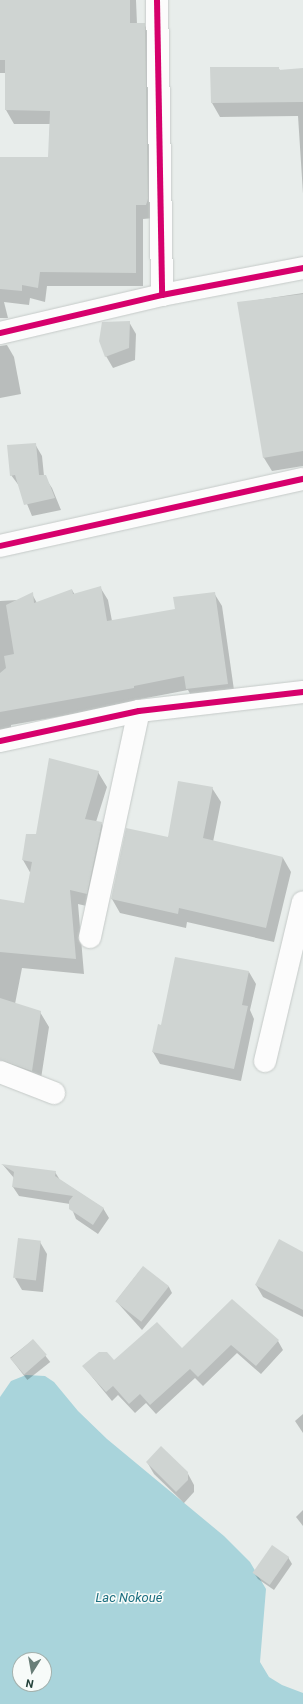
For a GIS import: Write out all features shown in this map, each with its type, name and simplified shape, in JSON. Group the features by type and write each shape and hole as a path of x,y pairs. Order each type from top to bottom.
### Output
{"street":[{"path":"157,0 162,295"},
{"path":"0,333 162,295 303,268"},
{"path":"0,546 303,479"},
{"path":"0,741 139,712 303,692"},
{"path":"90,937 139,712"},
{"path":"265,1061 303,902"},
{"path":"0,1072 54,1093"}],"water":[{"name":"Lac Nokoué","path":"26,1375 45,1376 54,1382 78,1411 107,1439 224,1536 250,1562 266,1589 260,1662 269,1677 282,1685 303,1693 303,1704 0,1704 0,1397 11,1381"}],"building":[{"path":"0,0 130,0 130,23 145,23 148,199 146,205 136,205 136,273 40,272 38,288 22,285 22,291 0,289 0,157 48,157 50,111 5,110 5,60 0,60"},
{"path":"210,67 279,67 279,70 303,68 303,102 211,103"},
{"path":"303,294 303,451 263,458 237,302"},
{"path":"130,321 129,348 105,357 99,341 102,322"},
{"path":"36,443 39,475 46,475 55,498 24,505 15,475 10,476 7,445"},
{"path":"101,586 107,621 175,609 173,597 215,592 228,684 186,689 184,676 134,686 134,688 0,712 0,673 6,668 4,656 14,654 6,605 33,592 34,603 72,589 73,594"},
{"path":"49,758 99,771 85,819 102,822 87,894 70,890 76,959 0,952 0,899 24,903 32,862 22,860 26,834 36,834"},
{"path":"178,781 213,787 203,838 283,857 266,928 179,908 178,914 111,899 126,828 168,837"},
{"path":"175,957 249,971 242,1005 248,1006 234,1069 152,1052 158,1024 161,1025"},
{"path":"0,998 41,1011 32,1071 0,1060"},
{"path":"1,1164 56,1171 55,1176 104,1208 93,1225 69,1209 69,1201 73,1196 12,1187 14,1172"},
{"path":"18,1238 41,1241 36,1281 13,1278"},
{"path":"279,1239 303,1252 303,1310 255,1285"},
{"path":"143,1266 169,1286 141,1322 115,1301"},
{"path":"232,1299 279,1340 256,1366 231,1345 198,1377 190,1369 150,1405 140,1394 129,1404 113,1386 106,1392 82,1366 99,1352 107,1352 114,1360 157,1322 182,1348"},
{"path":"33,1339 47,1355 24,1375 10,1359"},
{"path":"161,1446 188,1472 188,1480 176,1492 146,1462"},
{"path":"272,1545 289,1557 270,1585 252,1573"}],"cycle path":[{"path":"157,0 162,295"},
{"path":"0,333 162,295 303,268"},
{"path":"0,546 303,479"},
{"path":"0,741 139,711 303,692"}]}
